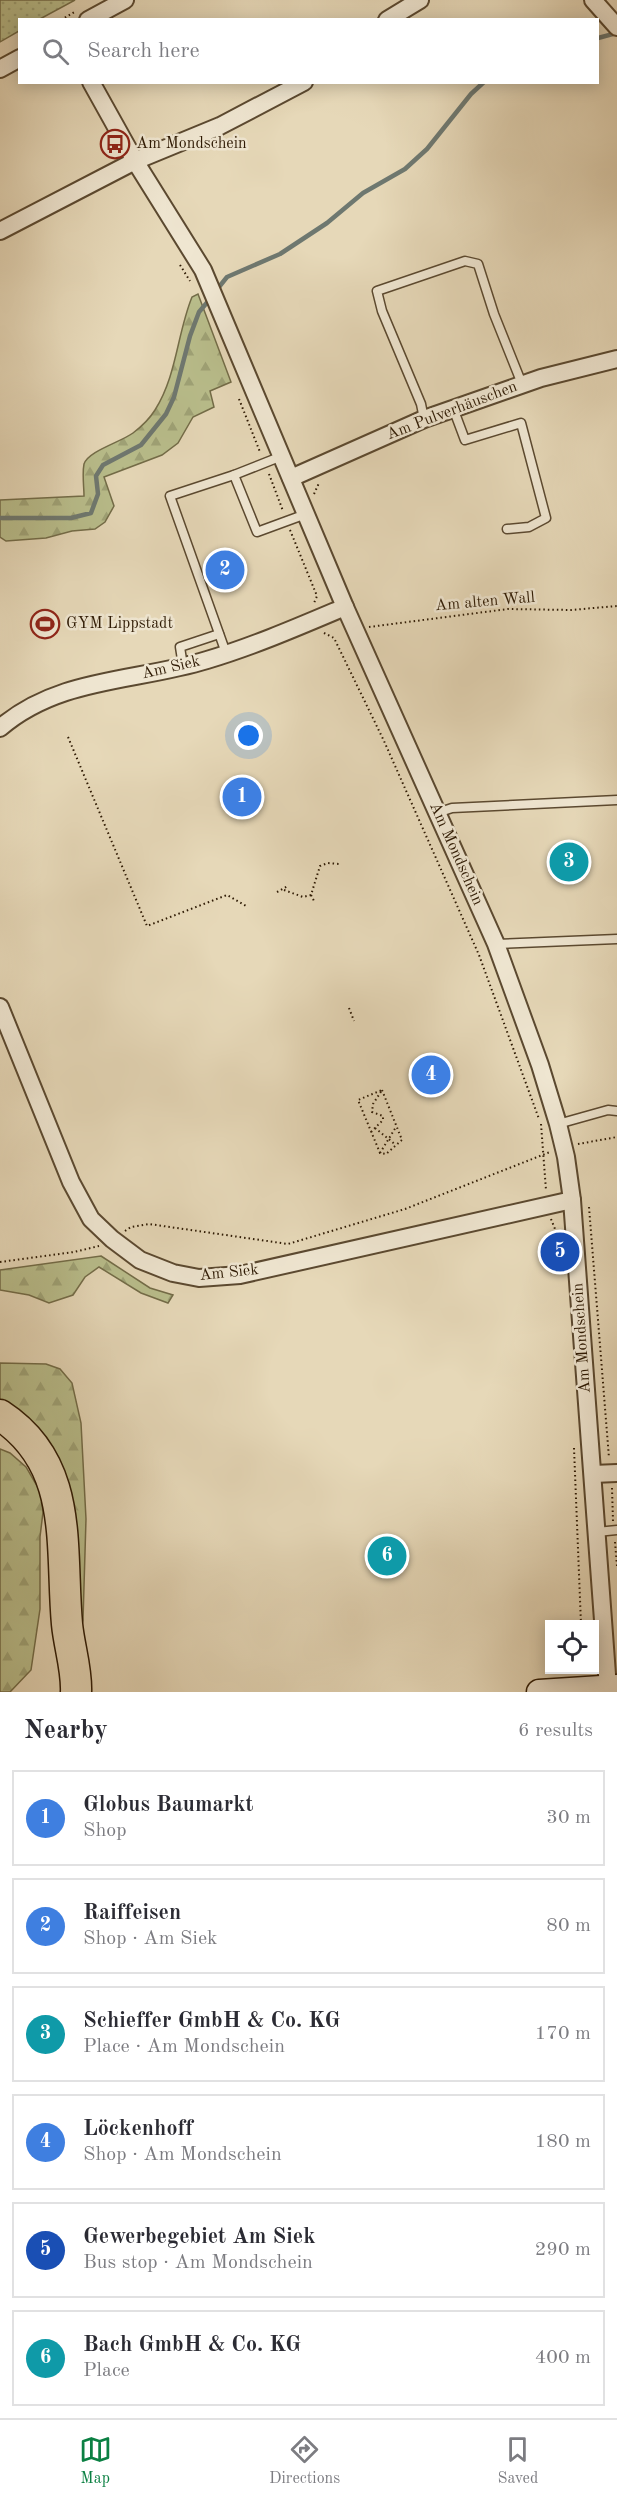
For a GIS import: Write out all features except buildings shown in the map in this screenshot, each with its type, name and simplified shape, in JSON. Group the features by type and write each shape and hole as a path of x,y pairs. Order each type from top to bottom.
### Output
{"highway":[{"path":"0,1415 35,1445 51,1472 56,1486 67,1630 75,1680 81,1680 96,1692"},
{"path":"0,1437 18,1446 34,1462 45,1482 51,1517 57,1645 56,1692"}],"main road":[{"path":"539,1692 612,1688"}],"street":[{"path":"92,18 124,0"},
{"path":"390,18 420,0"},
{"path":"593,0 617,27"},
{"path":"0,69 18,59"},
{"name":"Am Mondschein","path":"92,84 210,287 356,633 496,944 540,1065 558,1124 572,1200 597,1532 612,1688"},
{"path":"0,231 135,161 220,126 300,84"},
{"name":"Am Pulverhäuschen","path":"291,478 453,408 522,384 617,359"},
{"name":"Am Siek","path":"0,728 27,707 66,690 183,666 226,654 345,607"},
{"name":"Am Siek","path":"0,1007 80,1201 91,1219 112,1239 140,1260 173,1273 199,1278 240,1275 572,1200"},
{"path":"593,1474 617,1473"}],"lane":[{"path":"424,419 421,404 382,311 377,291 465,261 478,264 494,314 522,384"},
{"path":"453,408 465,440 521,423 546,518 528,527 507,529"},
{"path":"226,654 169,499 173,495 265,464 282,456"},
{"path":"234,475 257,532 306,514"},
{"path":"183,666 180,647 219,634"},
{"path":"437,813 452,808 617,800"},
{"path":"496,944 617,939"},
{"path":"558,1124 608,1110 617,1110"},
{"path":"597,1532 617,1530"}],"path":[{"path":"239,399 317,596 311,612 314,620 319,630 334,638 384,741 478,955 541,1122 548,1205 560,1244"},
{"name":"Am alten Wall","path":"356,633 373,626 508,609 571,610 617,606"},
{"path":"68,737 147,926 227,895 246,906"},
{"path":"315,903 311,895 320,866 328,863 340,864"},
{"path":"277,892 288,886"},
{"path":"284,890 303,897 311,895"},
{"path":"349,1008 354,1021"},
{"path":"380,1153 386,1154 402,1140 382,1090"},
{"path":"371,1132 383,1120 383,1116 372,1112 373,1104 382,1090"},
{"path":"380,1153 358,1100 382,1090"},
{"path":"380,1153 396,1126"},
{"path":"375,1128 397,1145"},
{"path":"0,1262 96,1247 131,1227 148,1224 288,1244 405,1209 563,1146 617,1137"},
{"path":"573,1440 582,1620"}],"green space":[{"path":"0,0 75,0 42,18 18,18 18,32 0,42"},
{"path":"198,294 231,382 210,391 214,407 193,417 178,443 162,455 104,477 114,506 105,522 95,529 72,531 46,538 6,541 0,537 0,500 84,496 83,468 87,459 133,433 151,416 168,383 192,297"},
{"path":"101,1256 150,1288 173,1295 168,1303 141,1293 99,1267 85,1277 73,1295 49,1303 29,1295 0,1290 0,1270"},
{"path":"0,1363 46,1364 60,1369 72,1383 81,1423 86,1519 83,1620 78,1645 71,1523 0,1403"},
{"path":"0,1449 10,1453 26,1467 41,1493 43,1512 40,1537 40,1609 31,1670 10,1692 0,1692"}],"waterway":[{"path":"599,38 617,33"},
{"path":"215,292 227,277 280,254 327,223 363,193 405,169 427,149 471,94 482,84"},
{"path":"0,518 71,518 91,513 98,494 96,476 103,465 141,445 166,414 174,397 190,336 199,312 210,299"}],"place":[{"name":"Am Mondschein","path":"115,144"},
{"name":"Raiffeisen","path":"225,570"},
{"name":"GYM Lippstadt","path":"45,624"},
{"name":"Globus Baumarkt","path":"242,797"},
{"name":"Schieffer GmbH & Co. KG","path":"569,862"},
{"name":"Löckenhoff","path":"431,1075"},
{"name":"Gewerbegebiet Am Siek","path":"560,1252"},
{"name":"Bach GmbH & Co. KG","path":"387,1556"}]}
